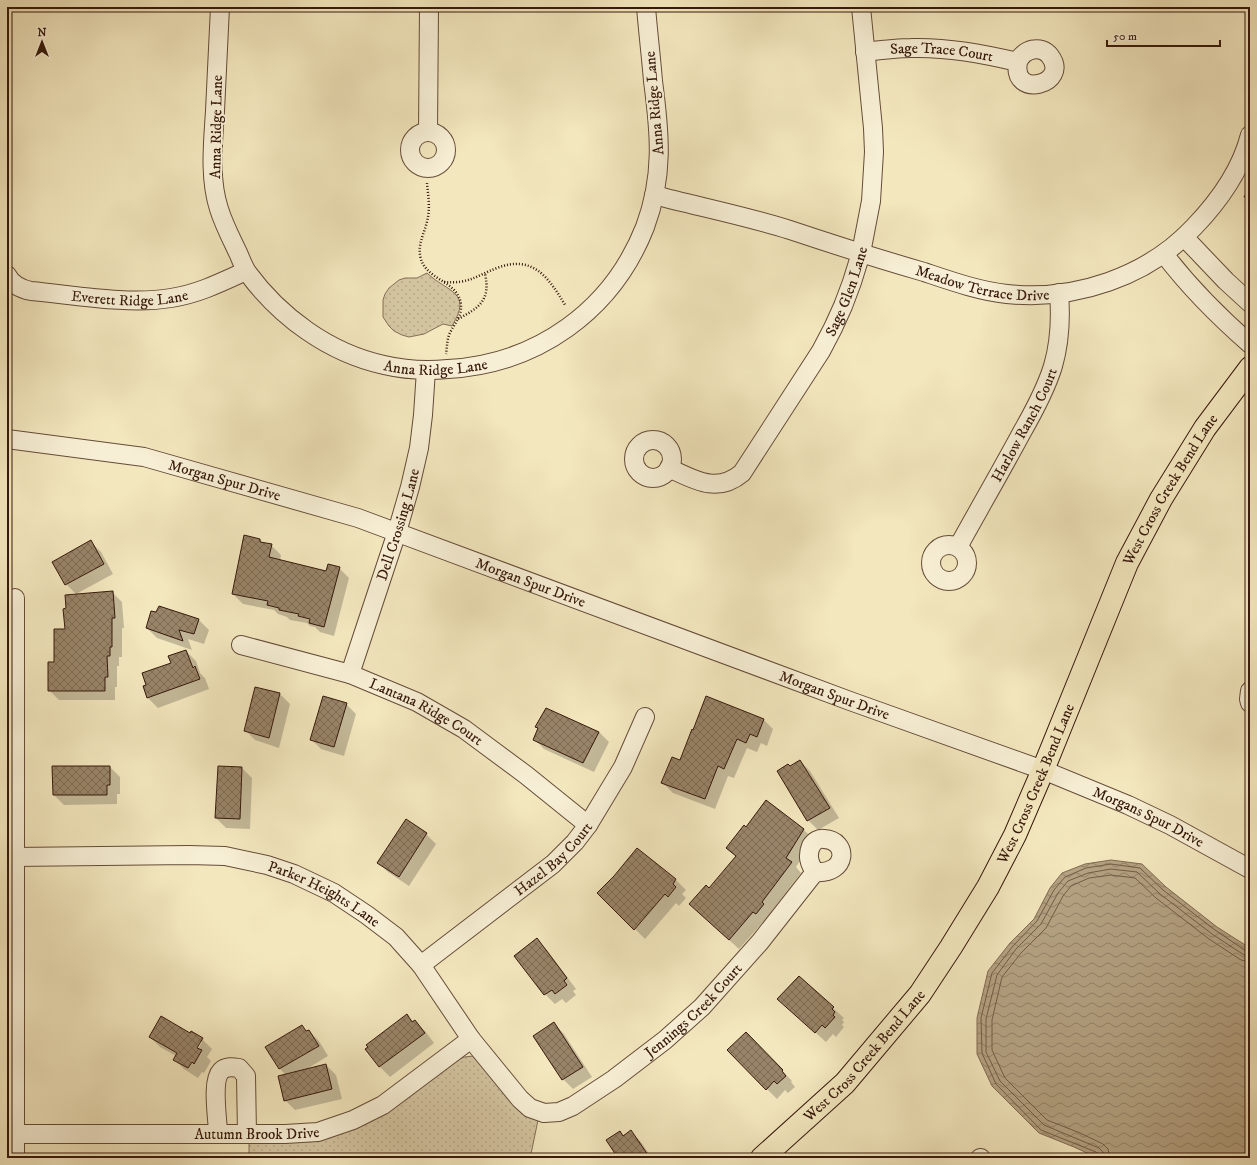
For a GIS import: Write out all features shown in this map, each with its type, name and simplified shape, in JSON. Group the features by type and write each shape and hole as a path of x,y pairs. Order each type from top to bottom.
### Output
{"main road":[{"name":"West Cross Creek Bend Lane","path":"762,1158 846,1083 920,994 952,948 988,887 1015,834 1044,770 1127,563 1161,500 1205,428 1250,368"}],"street":[{"name":"Anna Ridge Lane","path":"220,7 213,150 213,180 219,208 246,271 283,311 317,337 344,351 372,362 397,368 426,370 459,369 501,360 538,346 570,326 596,304 622,271 633,253 644,228 654,196 659,166 660,136 646,7"},
{"path":"428,132 429,7"},
{"name":"Sage Glen Lane","path":"669,468 699,481 714,484 729,482 738,476 745,469 809,370 833,328 852,282 871,201 874,165 873,128 861,7"},
{"name":"Sage Trace Court","path":"865,52 910,48 950,49 989,55 1018,62"},
{"name":"Meadow Terrace Drive","path":"654,196 772,224 860,253 991,291 1025,295 1059,293 1082,289 1114,280 1144,266 1164,254 1184,237 1222,194 1243,155 1250,134"},
{"path":"1184,237 1226,281 1250,303"},
{"path":"1164,254 1185,281 1205,303 1250,344"},
{"name":"Everett Ridge Lane","path":"9,279 22,288 31,291 128,300 144,300 173,298 188,294 217,284 246,271"},
{"name":"Harlow Ranch Court","path":"958,547 1048,382 1059,338 1059,293"},
{"name":"Dell Crossing Lane","path":"350,674 397,532 419,448 426,370"},
{"name":"Morgan Spur Drive","path":"7,439 144,457 358,518 850,701 1044,770"},
{"path":"15,598 15,1158"},
{"name":"Lantana Ridge Court","path":"241,646 350,674 417,702 464,729 526,775 588,825"},
{"path":"1250,691 1250,703"},
{"name":"Hazel Bay Court","path":"421,966 553,864 575,842 588,825 622,767 646,717"},
{"name":"Morgans Spur Drive","path":"1044,770 1128,805 1170,825 1250,869"},
{"name":"Parker Heights Lane","path":"14,857 225,856 267,865 294,874 334,893 368,915 396,937 421,966 471,1039 520,1099 530,1108 544,1113"},
{"name":"Jennings Creek Court","path":"544,1113 559,1112 573,1106 614,1079 675,1030 702,1006 760,942 815,872"},
{"name":"Autumn Brook Drive","path":"15,1134 285,1134 318,1132 353,1120 383,1105 471,1039"},
{"path":"218,1134 216,1081 221,1071 230,1067 239,1068 246,1076 247,1134"}],"path":[{"path":"427,183 429,210 420,244 420,258 428,272 453,288 459,295 461,307 458,319 448,339 446,360"},
{"path":"1244,196 1250,199"},
{"path":"444,282 459,283 469,281 508,265 522,264 531,266 550,280 566,305"},
{"path":"458,319 481,304 486,291 487,282 485,274"}],"shaded area":[{"path":"427,273 450,289 459,299 460,306 458,314 452,326 443,324 424,334 409,337 402,335 394,331 383,317 383,300 385,294 389,288 399,280 405,278 417,278"},
{"path":"474,1056 538,1120 531,1154 534,1158 249,1158 249,1142 350,1130 372,1121 394,1107 460,1059"}],"water":[{"path":"1111,860 1142,864 1166,887 1217,927 1250,948 1250,1158 1098,1158 1039,1133 992,1086 977,1054 977,1018 988,971 1010,943 1034,919 1050,888 1062,873 1085,864"}],"building":[{"path":"244,535 260,539 260,542 272,544 269,557 326,571 328,564 340,567 324,627 309,623 310,619 298,616 299,614 279,610 279,608 267,605 268,601 232,594"},
{"path":"91,540 104,564 65,585 52,562"},
{"path":"113,591 115,618 112,618 112,647 110,647 110,656 107,656 108,677 105,677 105,691 48,691 48,662 54,662 54,629 65,629 63,609 66,608 65,595"},
{"path":"159,606 199,619 194,634 179,630 183,641 146,628 151,611 156,612"},
{"path":"186,650 193,668 195,666 200,679 147,698 143,686 146,685 142,673 171,663 168,656"},
{"path":"255,687 280,693 269,738 244,731"},
{"path":"323,696 347,703 334,747 310,740"},
{"path":"706,696 764,719 757,737 750,734 746,743 737,739 724,769 718,766 705,799 661,783 672,757 680,760"},
{"path":"546,708 599,732 583,763 533,740 538,728 535,727"},
{"path":"800,760 830,808 807,821 777,771 788,764 790,766"},
{"path":"52,766 110,766 110,785 107,785 107,795 53,795"},
{"path":"218,766 242,767 240,819 215,818"},
{"path":"766,800 804,829 786,858 792,862 762,902 764,904 756,914 753,912 729,940 689,904 706,885 709,888 736,856 726,848 744,825 746,827"},
{"path":"406,819 427,833 399,877 377,863"},
{"path":"637,848 676,879 673,884 676,887 668,897 665,894 634,930 597,893 614,876"},
{"path":"537,938 567,978 564,981 567,985 555,994 552,990 544,995 514,956"},
{"path":"799,976 834,1007 832,1009 835,1012 833,1015 835,1017 825,1028 822,1025 815,1033 777,999"},
{"path":"407,1014 412,1022 415,1020 425,1033 379,1067 365,1049 368,1047 366,1045"},
{"path":"161,1016 190,1033 191,1031 203,1038 197,1048 202,1050 194,1064 192,1062 188,1068 173,1060 177,1053 149,1037"},
{"path":"554,1022 583,1067 562,1080 533,1036"},
{"path":"302,1025 306,1031 309,1030 319,1046 279,1069 265,1047"},
{"path":"746,1032 783,1070 782,1071 786,1076 777,1084 774,1081 766,1090 727,1050"},
{"path":"326,1064 332,1089 284,1101 278,1076"},
{"path":"631,1130 650,1158 618,1158 606,1140 620,1131 623,1136"}]}
